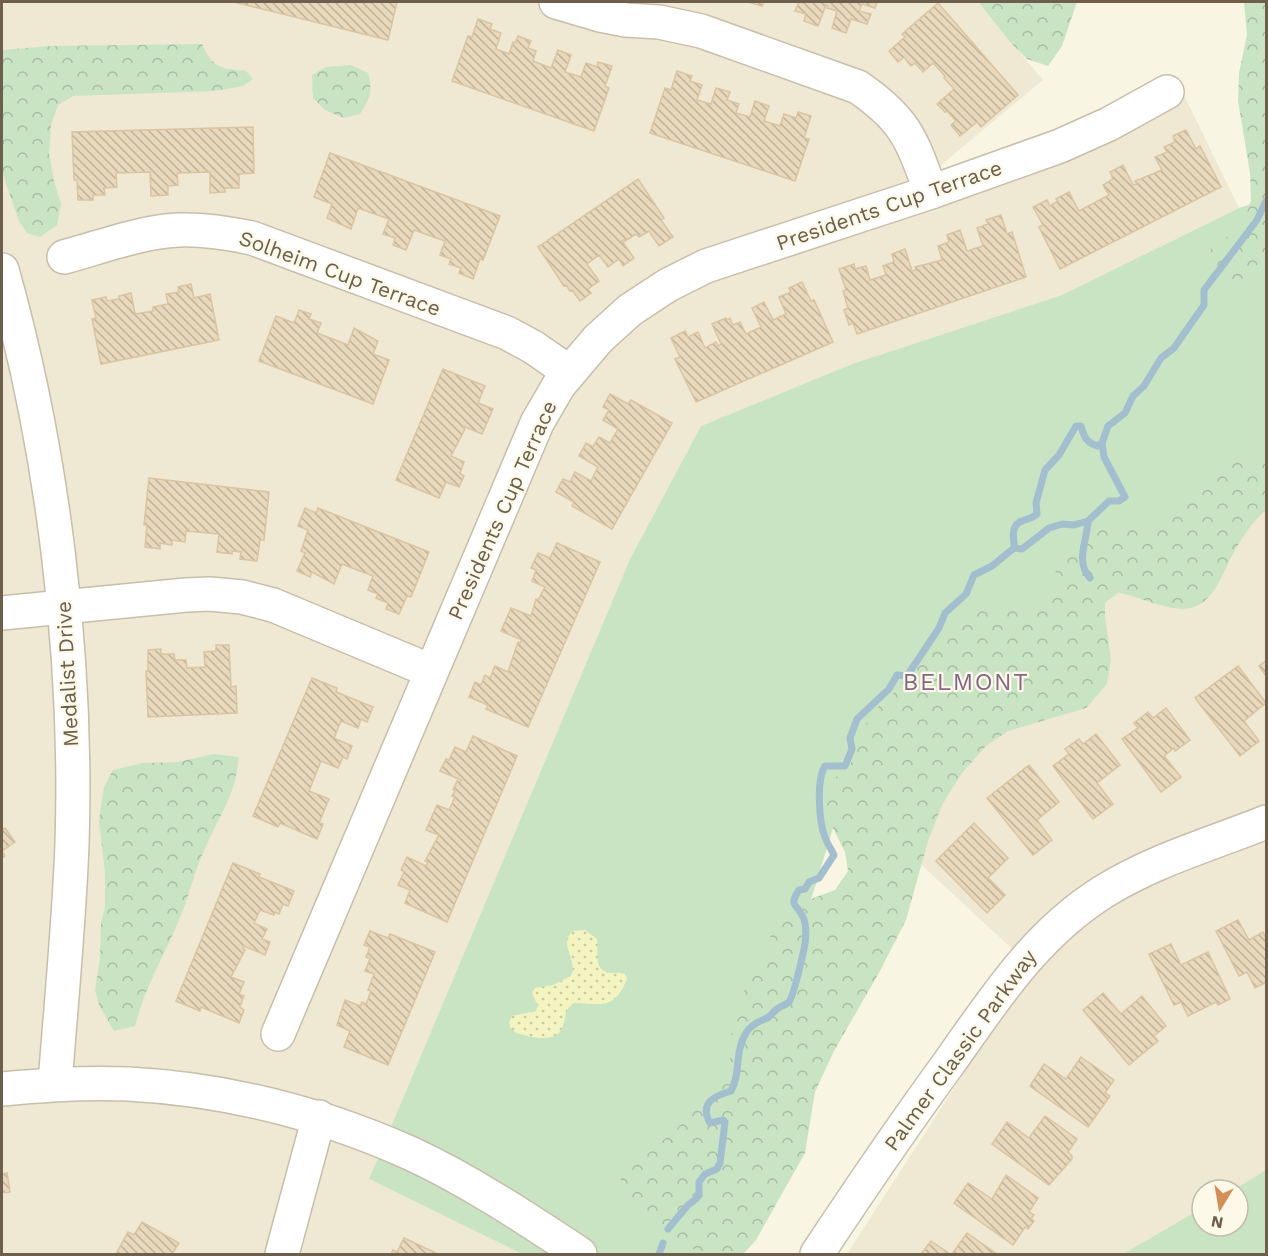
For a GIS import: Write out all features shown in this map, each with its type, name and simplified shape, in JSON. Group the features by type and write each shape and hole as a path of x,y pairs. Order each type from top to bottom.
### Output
{"street":[{"path":"556,2 600,15 658,22 701,31 858,87 881,103 898,119 912,142 931,192"},
{"name":"Presidents Cup Terrace","path":"278,1034 537,423 569,372 598,339 630,310 668,285 706,266 931,192 1060,146 1109,124 1167,92"},
{"name":"Solheim Cup Terrace","path":"64,258 144,236 177,230 214,230 252,238 507,333 533,347 569,372"},
{"name":"Medalist Drive","path":"2,270 34,405 52,506 64,607 72,740 72,844 55,1084"},
{"path":"2,613 186,595 210,594 242,597 273,605 431,671"},
{"name":"Palmer Classic Parkway","path":"817,1254 874,1167 985,1012 1029,954 1058,926 1102,892 1136,872 1266,822"},
{"path":"2,1089 55,1084 128,1084 193,1090 319,1117 414,1155 580,1254"},
{"path":"282,1254 319,1117"}],"shaded area":[{"path":"2,2 977,2 1043,80 940,166 950,197 1183,93 1239,208 1062,295 852,364 701,426 630,559 369,1179 522,1254 2,1254"},
{"path":"1266,484 1266,1170 1250,1180 1190,1178 1190,1215 1123,1254 847,1254 1033,968 902,847 999,681"}],"green space":[{"path":"978,2 1077,2 1062,46 1048,66 1027,59"},
{"path":"1244,2 1266,2 1266,254 1250,273 1232,286 1201,269 1212,247 1241,228 1251,201 1250,173 1238,101 1239,73 1247,35"},
{"path":"202,44 214,63 224,68 246,71 253,79 243,86 214,91 73,96 58,105 51,125 49,154 61,204 57,225 40,237 27,233 19,221 2,172 2,50 51,46"},
{"path":"351,65 368,73 370,95 360,114 343,118 325,110 313,98 312,75 326,67"},
{"path":"1266,199 1266,484 999,681 834,825 718,1202 730,1254 522,1254 369,1179 630,559 701,426 852,364 1062,295 1239,208"},
{"path":"1266,458 1266,510 1242,539 1216,588 1209,596 1202,603 1182,609 1114,592 1105,599 1111,660 1107,684 1086,708 1008,731 986,746 962,773 942,805 928,841 906,920 834,1051 815,1092 805,1153 756,1240 743,1254 701,1254 669,1233 657,1229 621,1202 618,1188 622,1176 696,1109 716,1096 726,1082 730,1062 732,1026 739,1000 764,955 771,935 784,920 801,911 813,898 835,890 848,871 845,852 826,814 827,797 835,778 850,765 861,742 869,715 893,694 905,676 944,644 960,623 976,609 995,605 1034,611 1047,602 1058,564 1073,547 1091,534 1106,528 1155,526 1163,520 1171,505 1215,472 1239,461 1259,461"},
{"path":"214,754 239,757 235,782 203,852 183,910 149,985 135,1026 114,1031 99,1005 95,990 100,958 101,924 105,907 105,873 99,821 104,787 113,770 143,763 178,762"},
{"path":"1266,1170 1266,1254 1123,1254 1190,1215 1190,1238 1250,1238 1250,1180"}],"sand":[{"path":"585,930 597,939 601,968 610,973 625,974 627,979 622,989 607,1003 575,1003 572,1005 567,1011 561,1030 551,1037 537,1038 516,1033 510,1027 509,1022 512,1016 536,1011 538,1006 532,993 535,988 553,985 571,976 573,970 567,942 573,931"}],"building":[{"path":"234,2 397,2 388,40"},
{"path":"748,2 764,2 762,6"},
{"path":"799,2 877,2 875,8 862,4 859,11 871,14 867,24 851,19 846,33 832,28 837,11 827,8 826,5 818,26 804,21 806,14 795,11"},
{"path":"938,3 1018,95 981,127 977,122 960,136 951,125 956,121 937,104 954,89 944,78 945,76 933,63 923,72 915,63 911,66 904,57 898,62 889,51 905,37 902,34"},
{"path":"478,19 492,24 490,29 501,33 496,49 509,54 518,36 531,41 528,48 536,51 533,61 551,68 558,50 571,55 565,72 581,77 586,63 597,67 598,62 612,66 605,86 609,88 594,131 452,81 468,36 472,37"},
{"path":"677,71 692,76 690,81 702,85 697,100 711,104 716,88 730,92 727,100 739,104 736,113 750,117 755,101 769,106 764,121 780,126 784,114 796,118 798,112 811,116 804,138 809,139 795,181 650,133 665,88 671,90"},
{"path":"253,127 254,173 239,174 239,188 225,188 225,192 210,193 210,172 177,173 178,185 168,186 168,195 151,196 150,172 116,173 117,187 104,188 105,195 93,195 93,200 78,200 77,180 74,180 72,132"},
{"path":"1186,130 1196,149 1200,146 1221,187 1060,269 1039,227 1043,225 1033,207 1047,200 1050,206 1058,201 1056,199 1069,192 1079,211 1109,195 1103,185 1113,179 1110,172 1123,165 1133,185 1137,184 1135,181 1162,170 1155,157 1167,152 1164,147 1175,142 1173,136"},
{"path":"330,153 500,216 473,279 459,273 461,268 449,264 451,259 440,255 445,241 414,230 406,250 393,245 395,238 383,234 389,219 358,208 351,229 327,218 332,204 314,197"},
{"path":"638,179 664,218 661,220 673,237 659,246 649,231 639,237 636,234 622,241 634,258 623,266 619,259 608,267 599,255 587,264 599,281 588,289 591,293 580,301 572,290 564,286 538,247"},
{"path":"1001,215 1007,234 1012,232 1026,277 857,334 853,323 849,325 844,310 848,308 843,291 846,290 839,269 854,264 855,269 866,266 870,280 886,275 883,266 894,262 892,254 905,249 912,271 916,270 915,267 942,260 938,246 949,242 947,235 960,230 967,251 983,246 977,228 988,224 986,220"},
{"path":"802,282 811,301 814,300 833,342 696,402 675,359 680,357 671,338 685,331 688,337 698,332 705,348 716,342 718,346 721,344 712,324 730,318 733,325 740,322 746,334 761,327 752,308 764,302 773,320 786,314 779,297 791,292 789,288"},
{"path":"191,284 194,298 210,294 219,340 101,364 92,319 96,318 92,300 106,297 107,301 119,299 119,296 131,293 135,314 153,311 153,307 168,304 166,294 179,292 178,287"},
{"path":"299,310 311,314 309,319 321,323 317,333 348,345 354,328 378,341 373,354 389,360 373,404 259,361 276,316 294,323"},
{"path":"443,369 485,386 478,403 493,409 482,434 463,426 465,429 451,456 464,462 460,473 464,476 459,487 446,482 439,498 396,480"},
{"path":"610,394 628,404 631,400 672,423 612,529 572,506 574,502 556,492 563,479 570,482 575,472 591,481 598,467 579,456 586,443 593,447 599,437 610,443 618,429 603,420 609,410 603,407"},
{"path":"149,478 269,492 264,540 260,540 257,561 240,559 241,552 232,551 232,554 217,552 219,534 186,531 185,542 172,540 172,545 160,543 160,549 145,547 147,525 144,525"},
{"path":"305,508 316,513 318,508 429,552 411,597 407,596 399,614 386,609 388,603 376,598 378,594 368,590 373,576 342,564 334,584 312,572 310,577 297,571 305,553 301,551 308,530 298,526"},
{"path":"557,543 600,562 528,727 486,709 488,705 469,697 475,682 481,685 485,675 490,678 495,666 508,672 518,642 522,640 501,631 511,608 531,616 536,599 538,600 545,587 532,581 536,570 531,568 538,553 550,558"},
{"path":"216,645 229,645 231,687 236,686 237,713 148,717 146,671 148,671 148,650 161,649 161,654 174,654 175,660 186,660 187,668 205,667 204,652 216,651"},
{"path":"1266,661 1266,676 1259,666"},
{"path":"1238,666 1266,703 1244,721 1259,741 1240,756 1195,698"},
{"path":"312,678 337,688 336,692 373,707 367,722 361,719 358,728 341,721 334,738 352,746 347,759 343,757 338,768 321,761 309,791 329,799 319,823 323,824 317,839 280,823 278,827 253,816"},
{"path":"1166,708 1190,740 1164,756 1181,777 1161,792 1122,739 1138,728 1134,723 1148,712 1153,718"},
{"path":"1096,734 1120,765 1097,783 1113,804 1093,819 1053,766 1069,754 1065,749 1079,739 1083,744"},
{"path":"473,736 517,756 447,922 405,903 410,890 398,885 407,857 426,866 428,862 425,861 439,835 426,830 437,805 449,810 455,797 452,796 455,791 453,790 457,781 461,780 440,771 446,759 449,760 455,747 466,752"},
{"path":"1029,765 1059,802 1037,820 1052,840 1033,855 987,798"},
{"path":"974,823 1008,858 988,878 1005,895 987,913 936,861"},
{"path":"5,828 15,842 2,851 2,830"},
{"path":"233,863 260,874 259,877 294,891 288,906 283,904 279,914 275,912 274,915 260,910 254,923 267,929 262,939 270,942 265,955 244,946 245,950 231,977 244,982 239,994 244,996 240,1007 244,1010 239,1023 201,1007 200,1011 176,1001"},
{"path":"1238,920 1249,940 1263,932 1266,939 1266,982 1255,988 1247,972 1239,976 1216,931"},
{"path":"370,931 388,938 390,934 435,952 388,1065 344,1047 350,1031 337,1025 345,1000 360,1006 362,1002 366,1004 371,991 368,990 374,974 365,971 370,959 366,957 370,947 364,945"},
{"path":"1171,944 1181,965 1208,952 1230,999 1218,1005 1216,1002 1188,1016 1181,1002 1174,1005 1149,954"},
{"path":"1103,993 1121,1014 1142,996 1166,1026 1154,1036 1158,1041 1129,1065 1083,1010"},
{"path":"1081,1057 1114,1080 1105,1093 1110,1096 1088,1127 1030,1086 1044,1064 1066,1079"},
{"path":"1045,1116 1077,1139 1068,1152 1072,1159 1049,1185 992,1144 1007,1122 1029,1138"},
{"path":"7,1173 10,1192 2,1193 2,1174"},
{"path":"1006,1175 1038,1198 1029,1212 1034,1215 1031,1219 1034,1221 1028,1229 1025,1227 1013,1245 954,1203 968,1183 992,1199"},
{"path":"142,1222 179,1243 172,1254 116,1254 128,1232 134,1235"},
{"path":"967,1233 997,1254 952,1254"},
{"path":"404,1238 436,1254 391,1254 393,1250 397,1252"},
{"path":"931,1241 950,1254 921,1254"}],"waterway":[{"path":"668,1229 699,1195 699,1182 705,1174 717,1169 720,1163 725,1122 723,1120 710,1123 707,1116 707,1105 719,1095 731,1091 743,1038 748,1030 791,999 806,933 804,920 794,899 799,890 805,889 809,882 819,878 834,855 825,837 820,812 820,781 825,766 845,766 852,749 850,738 857,719 889,689 897,675 907,676 939,628 945,613 966,594 974,575 992,566 1014,548 1015,527 1019,522 1037,514 1036,503 1045,470 1059,455 1076,426 1081,426 1084,436 1090,443 1097,446 1102,443 1108,426 1125,413 1133,396 1144,386 1161,358 1174,348 1204,305 1204,290 1257,220 1266,201"},
{"path":"1014,548 1022,549 1049,528 1088,521 1109,501 1119,501 1125,497 1104,457 1102,443"},
{"path":"1088,521 1083,565 1090,578"},
{"path":"659,1254 663,1243"}],"district":[{"name":"BELMONT","path":"966,682"}]}
